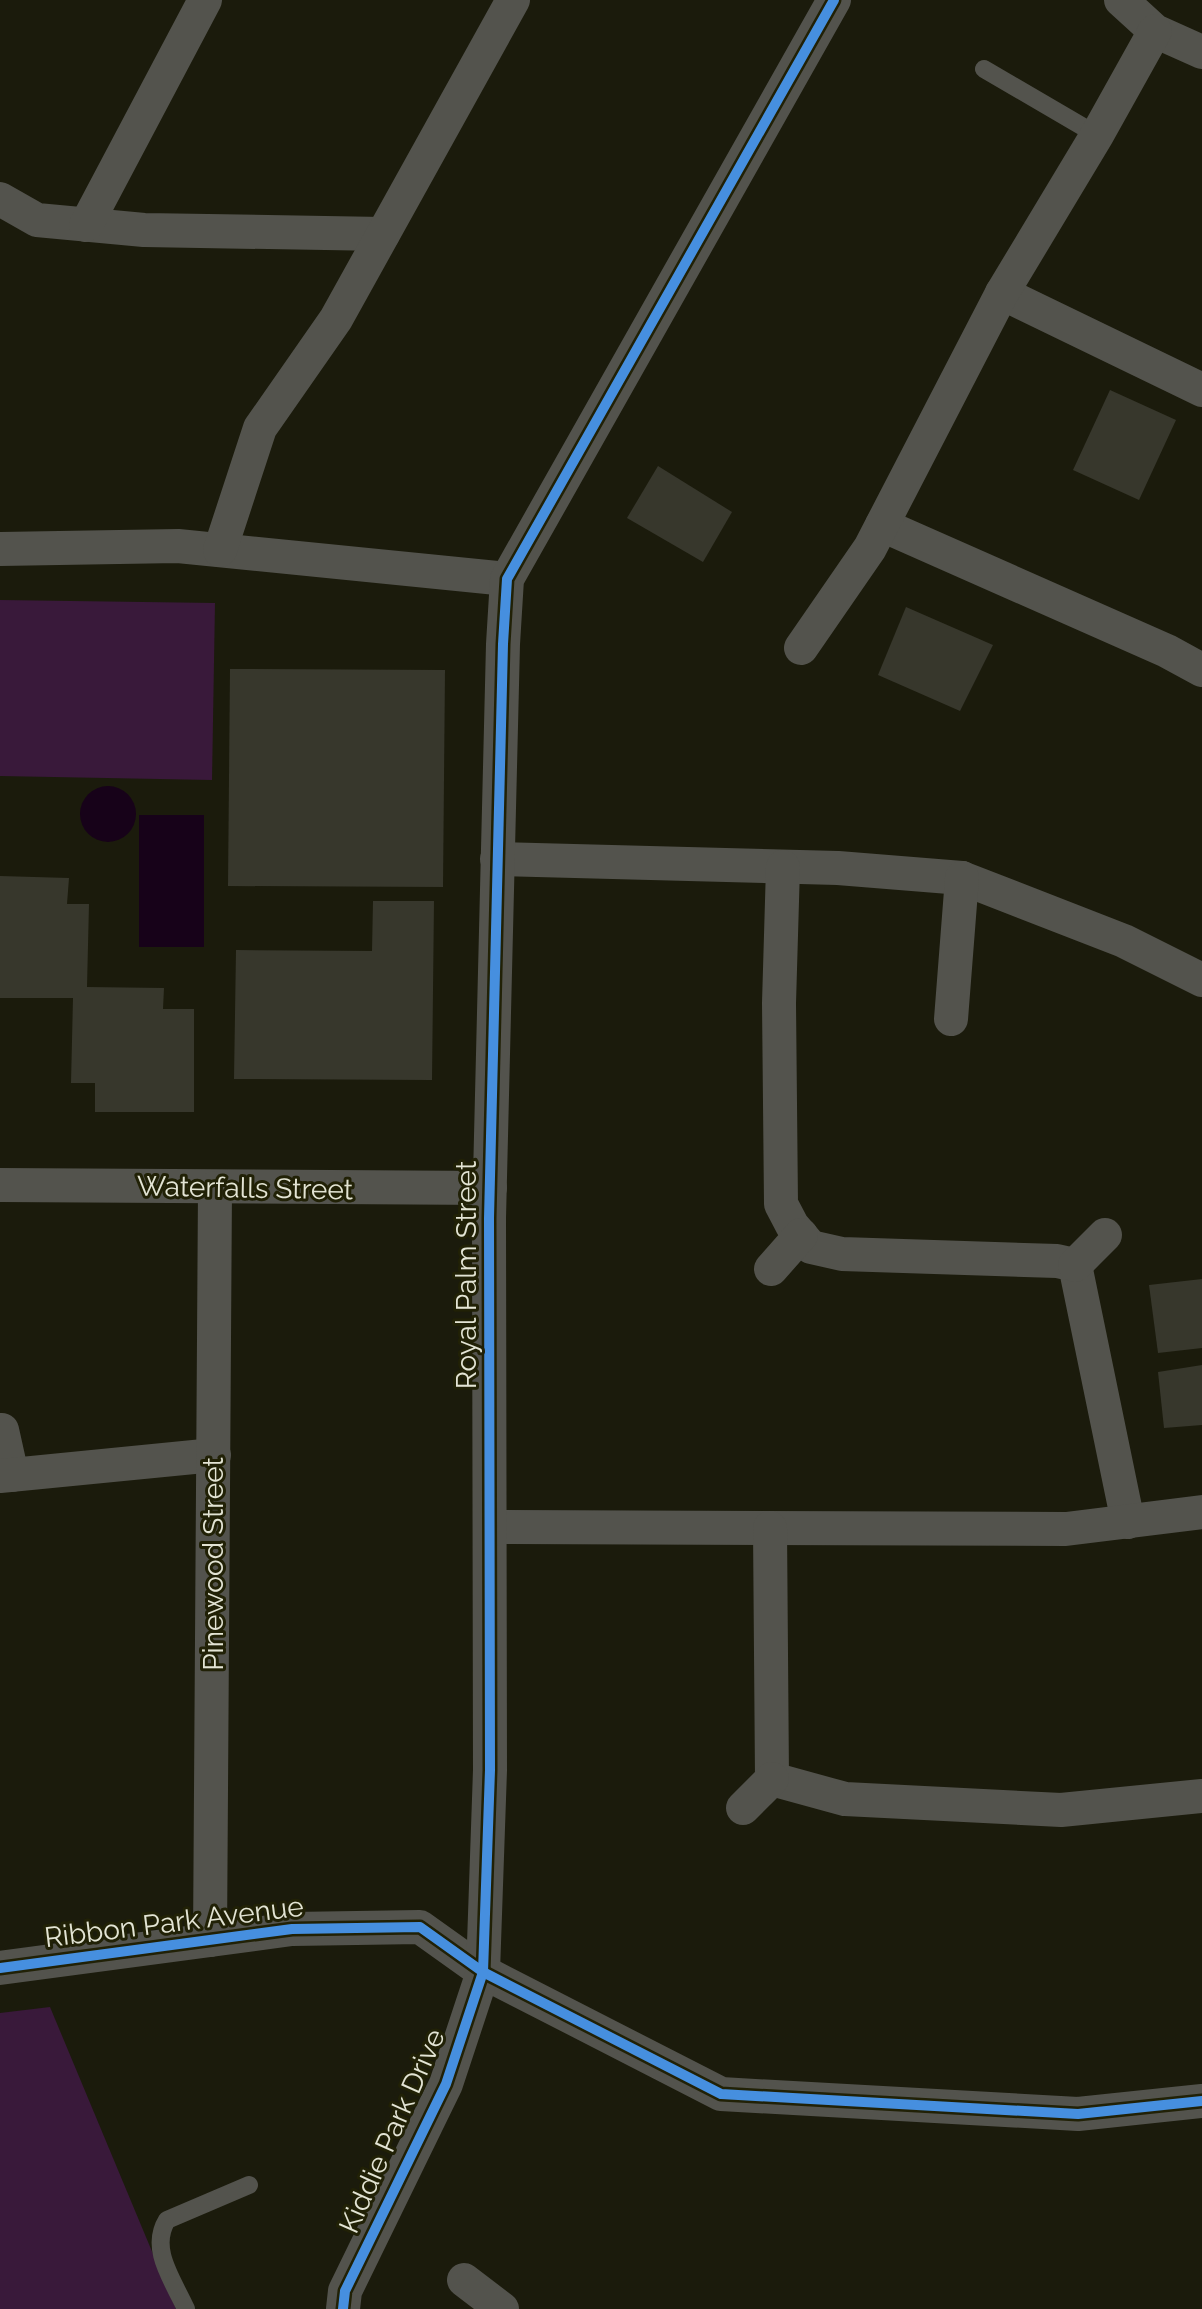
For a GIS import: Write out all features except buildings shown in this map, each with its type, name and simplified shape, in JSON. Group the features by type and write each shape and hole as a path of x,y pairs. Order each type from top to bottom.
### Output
{"street":[{"path":"86,225 205,0"},
{"path":"220,550 260,428 336,319 513,0"},
{"path":"0,549 178,546 507,579 834,0"},
{"path":"1121,0 1155,31 1202,52"},
{"path":"801,648 870,548 1002,293 1155,31"},
{"path":"0,199 37,220 86,225 144,230 383,234"},
{"path":"1002,293 1202,390"},
{"path":"882,525 1167,651 1202,670"},
{"name":"Royal Palm Street","path":"483,1972 490,1770 490,1188 507,579"},
{"path":"497,859 838,868 962,878 1124,941 1202,980"},
{"path":"783,867 779,1003 781,1204 801,1235 811,1247 842,1254 1057,1261 1075,1265"},
{"path":"951,1019 962,878"},
{"name":"Waterfalls Street","path":"0,1185 490,1188"},
{"name":"Pinewood Street","path":"210,1940 215,1188"},
{"path":"771,1269 801,1235"},
{"path":"1075,1265 1105,1235"},
{"path":"1075,1265 1128,1522"},
{"path":"2,1430 6,1475 214,1455"},
{"path":"490,1527 1066,1529 1202,1512"},
{"path":"743,1808 772,1779 770,1528"},
{"path":"772,1779 845,1799 1061,1810 1202,1796"},
{"name":"Ribbon Park Avenue","path":"0,1968 292,1929 420,1927 483,1972 721,2094 1078,2114 1202,2101"},
{"name":"Kiddie Park Drive","path":"343,2309 345,2291 446,2084 483,1972"},
{"path":"464,2280 502,2309"}],"lane":[{"path":"984,69 1097,135"},
{"path":"186,2309 158,2247 160,2232 167,2220 249,2185"}],"shaded area":[{"path":"0,600 215,603 212,780 0,776"},
{"path":"108,786 128,794 136,814 128,834 108,842 88,834 80,814 88,794"},
{"path":"139,815 204,815 204,947 139,947"},
{"path":"50,2007 176,2309 0,2309 0,2013"}],"cycle path":[{"path":"343,2309 345,2291 446,2084 483,1972 490,1770 489,1218 507,579 834,0"},
{"path":"0,1968 292,1929 420,1927 483,1972 721,2094 1078,2114 1202,2101"}]}
